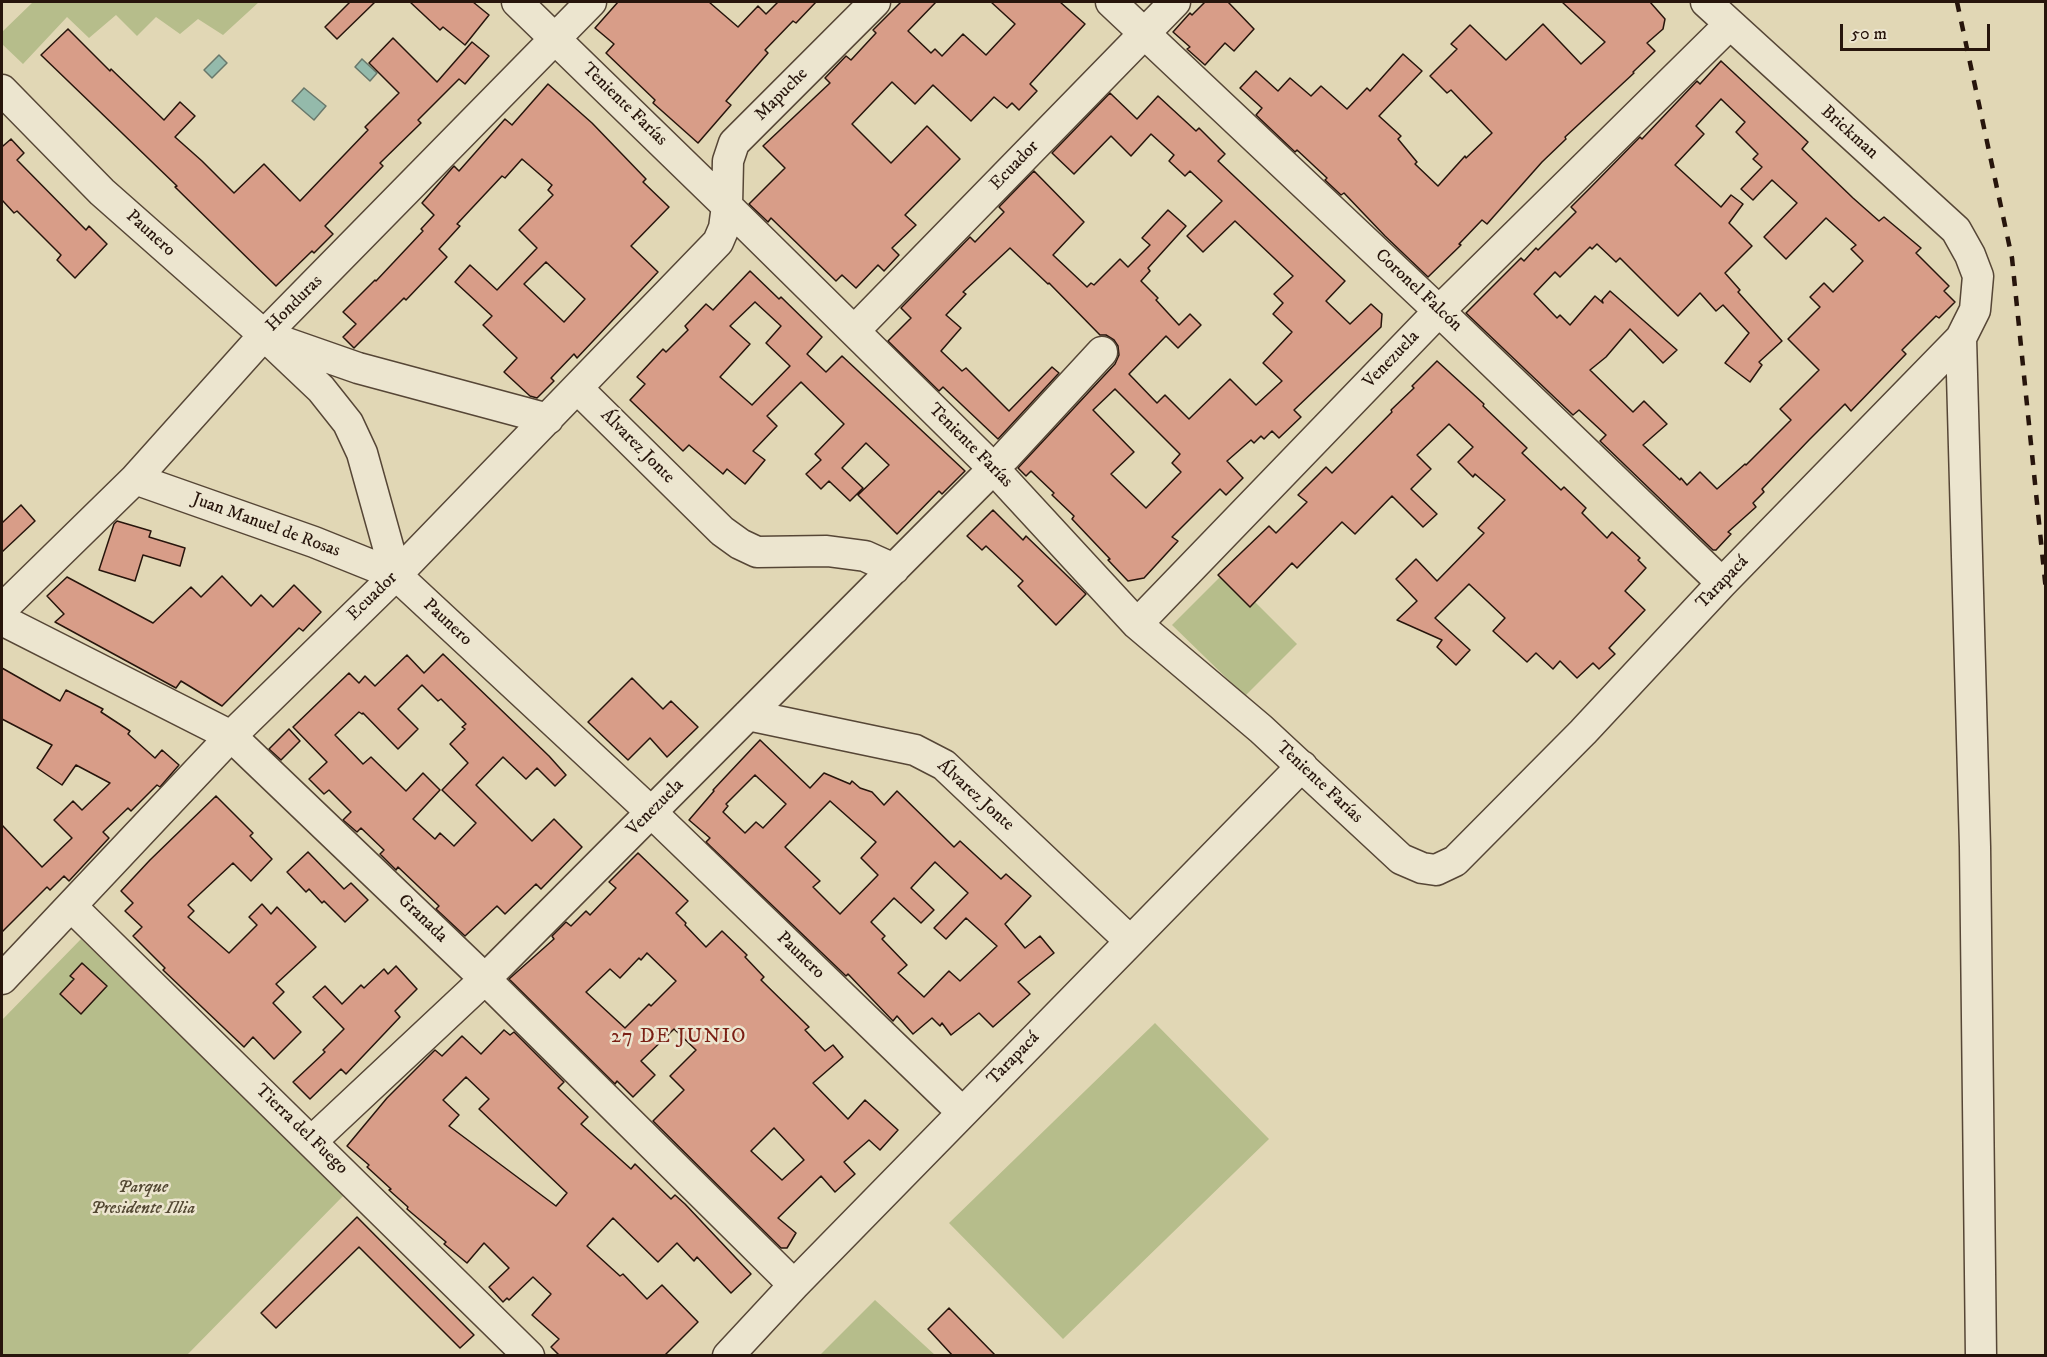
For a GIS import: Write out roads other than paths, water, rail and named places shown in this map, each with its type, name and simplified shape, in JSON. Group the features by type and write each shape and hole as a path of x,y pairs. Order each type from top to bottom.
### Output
{"street":[{"name":"Teniente Farías","path":"517,2 993,468 1137,624 1302,766 1401,859 1422,868 1436,870"},
{"name":"Honduras","path":"2,609 135,479 264,335 591,2"},
{"name":"Mapuche","path":"727,206 728,161 734,143 875,2"},
{"name":"Coronel Falcón","path":"1111,2 1439,311 1722,583"},
{"name":"Ecuador","path":"854,331 1175,2"},
{"name":"Brickman","path":"1706,2 1956,230 1970,255 1978,276"},
{"name":"Venezuela","path":"1137,624 1439,311 1729,25"},
{"name":"Paunero","path":"2,90 102,192 264,335 321,389 348,423 363,453 396,575 651,812 962,1113"},
{"name":"Ecuador","path":"2,980 231,736 396,575 718,242 724,228 727,206"},
{"name":"Tarapacá","path":"1436,870 1455,861 1583,732 1722,583 1961,338 1975,310 1978,276"},
{"path":"264,335 358,368 548,419"},
{"path":"1961,338 1975,847 1981,1356"},
{"name":"Venezuela","path":"312,1141 485,979 894,569 1102,352"},
{"name":"Álvarez Jonte","path":"578,388 722,531 740,544 758,552 826,551 865,556 894,569"},
{"name":"Juan Manuel de Rosas","path":"135,479 314,542 396,575"},
{"name":"Granada","path":"2,620 231,736 485,979 794,1285"},
{"name":"Álvarez Jonte","path":"748,715 915,750 944,765 1129,940"},
{"name":"Tarapacá","path":"728,1356 1129,940 1302,766"},
{"name":"Tierra del Fuego","path":"71,906 529,1356"}],"railway":[{"path":"1957,2 2012,258 2046,591"}],"district":[{"name":"27 DE JUNIO","path":"679,1038"}],"park label":[{"name":"Parque Presidente Illia","path":"143,1198"}]}
